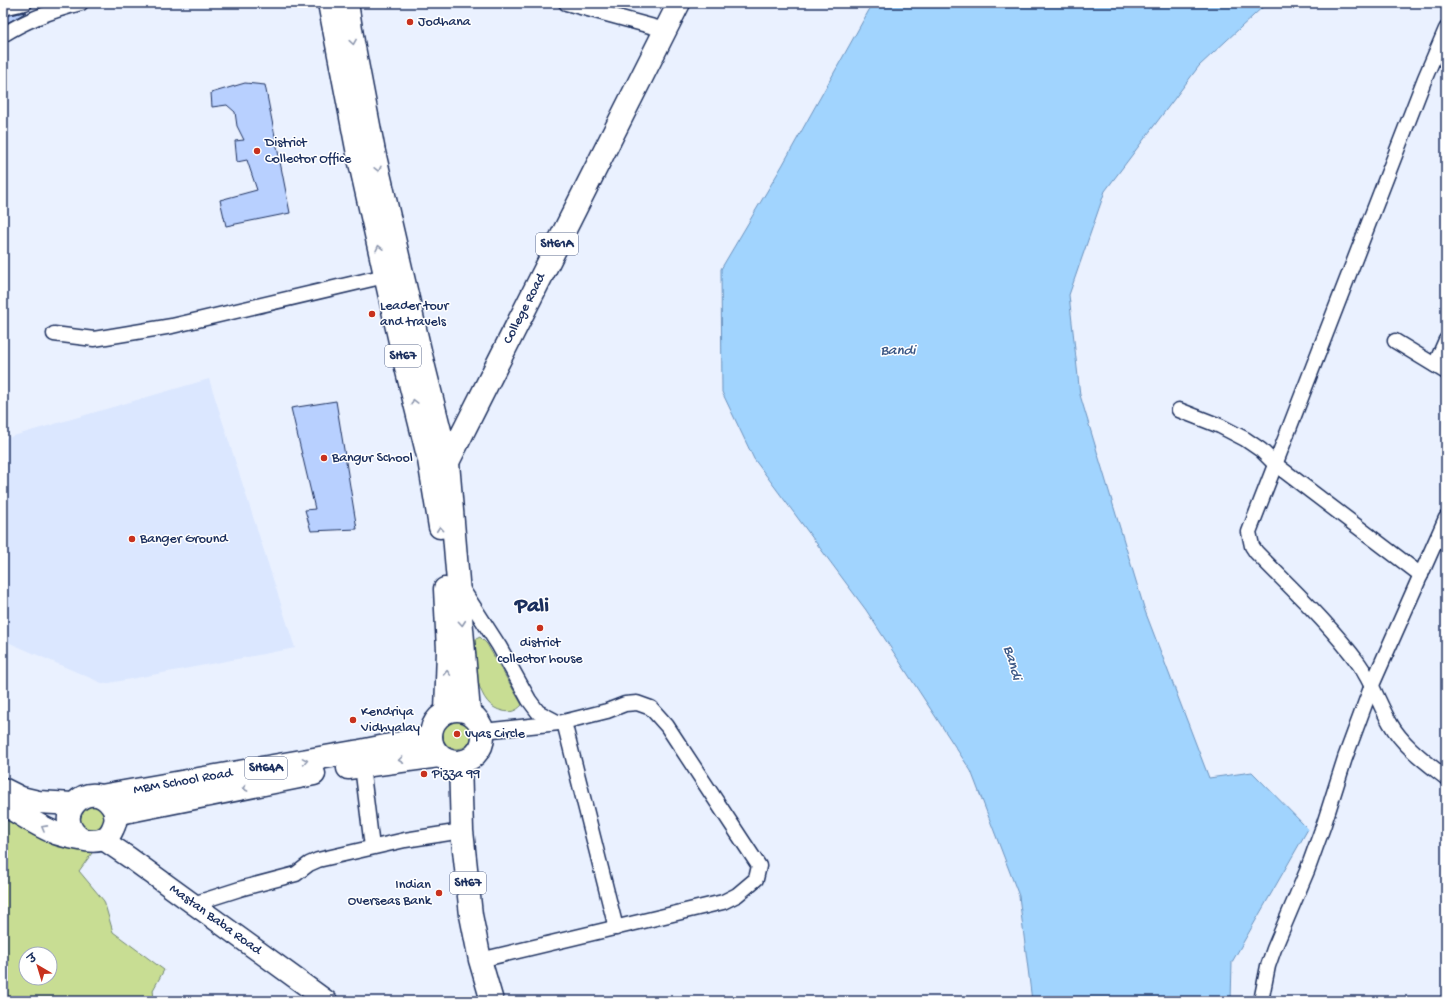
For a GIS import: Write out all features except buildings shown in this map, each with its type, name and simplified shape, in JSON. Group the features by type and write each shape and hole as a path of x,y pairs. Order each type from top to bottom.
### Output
{"main road":[{"name":"SH67","path":"329,3 358,154 434,485 439,518 448,650 446,712 434,722 431,729 443,752 462,831 471,915 480,960 492,1001"},
{"name":"SH67","path":"347,3 374,152 419,348 448,463 469,712"},
{"name":"College Road","path":"434,485 448,463 679,3"},
{"path":"443,752 473,757 482,746 483,731 481,723 476,717 461,709 454,709 446,712"},
{"name":"MBM School Road","path":"101,796 361,758 443,752"},
{"name":"MBM School Road","path":"115,814 361,758"},
{"path":"3,789 21,798 38,802 73,804 70,810 69,824 76,835 92,839"},
{"name":"SH64A","path":"73,804 86,795 94,794 101,796"},
{"path":"3,804 52,832 92,839 108,835 113,829 115,821 115,814 112,806 108,800 101,796"}],"street":[{"path":"7,6 25,3"},
{"path":"3,35 59,5 79,3"},
{"path":"566,3 665,30"},
{"path":"1446,29 1425,78 1250,526 1249,532 1252,546 1256,552 1320,618 1358,662 1372,685 1390,723 1399,736 1418,755 1446,778"},
{"path":"54,334 94,338 172,326 386,276"},
{"path":"1395,341 1441,368 1446,340"},
{"path":"1179,410 1220,426 1261,450 1275,464 1421,575"},
{"path":"1261,1001 1268,966 1307,871 1324,824 1344,758 1372,685 1446,518"},
{"path":"459,584 499,646 529,700 538,712 561,722"},
{"path":"480,960 722,902 737,895 756,879 759,866 667,726 651,708 637,702 561,722 483,731"},
{"path":"561,722 616,928"},
{"path":"361,758 372,847"},
{"path":"193,904 243,888 296,874 309,864 318,860 405,840 462,831"},
{"name":"Mastan Baba Road","path":"92,839 130,858 327,1001"}],"shaded area":[{"name":"Banger Ground","path":"209,379 295,648 104,684 3,640 3,439"}],"green space":[{"path":"480,637 487,644 522,705 511,712 494,708 482,693 478,683 470,642"},
{"path":"457,719 468,723 472,734 468,745 457,749 446,745 442,734 446,723"},
{"path":"3,801 92,853 79,871 104,901 113,932 164,970 153,990 154,999 156,1001 3,1001"},
{"path":"90,805 95,806 104,814 104,822 99,830 84,831 77,815"}],"water":[{"name":"Bandi","path":"873,3 1267,3 1199,66 1105,191 1069,295 1080,395 1145,611 1209,778 1252,772 1308,829 1232,962 1231,1001 1032,1001 1019,896 971,771 866,610 754,459 722,392 721,269 782,166"}],"place":[{"name":"Jodhana","path":"410,22"},
{"name":"District Collector Office","path":"257,151"},
{"name":"Leader tour and travels","path":"372,314"},
{"name":"Bangur School","path":"324,458"},
{"name":"Banger Ground","path":"132,539"},
{"name":"district collector house","path":"540,628"},
{"name":"Kendriya Vidhyalay","path":"353,720"},
{"name":"vyas Circle","path":"457,734"},
{"name":"Pizza 99","path":"424,774"},
{"name":"Indian Overseas Bank","path":"439,893"}],"district":[{"name":"Pali","path":"532,607"}]}
